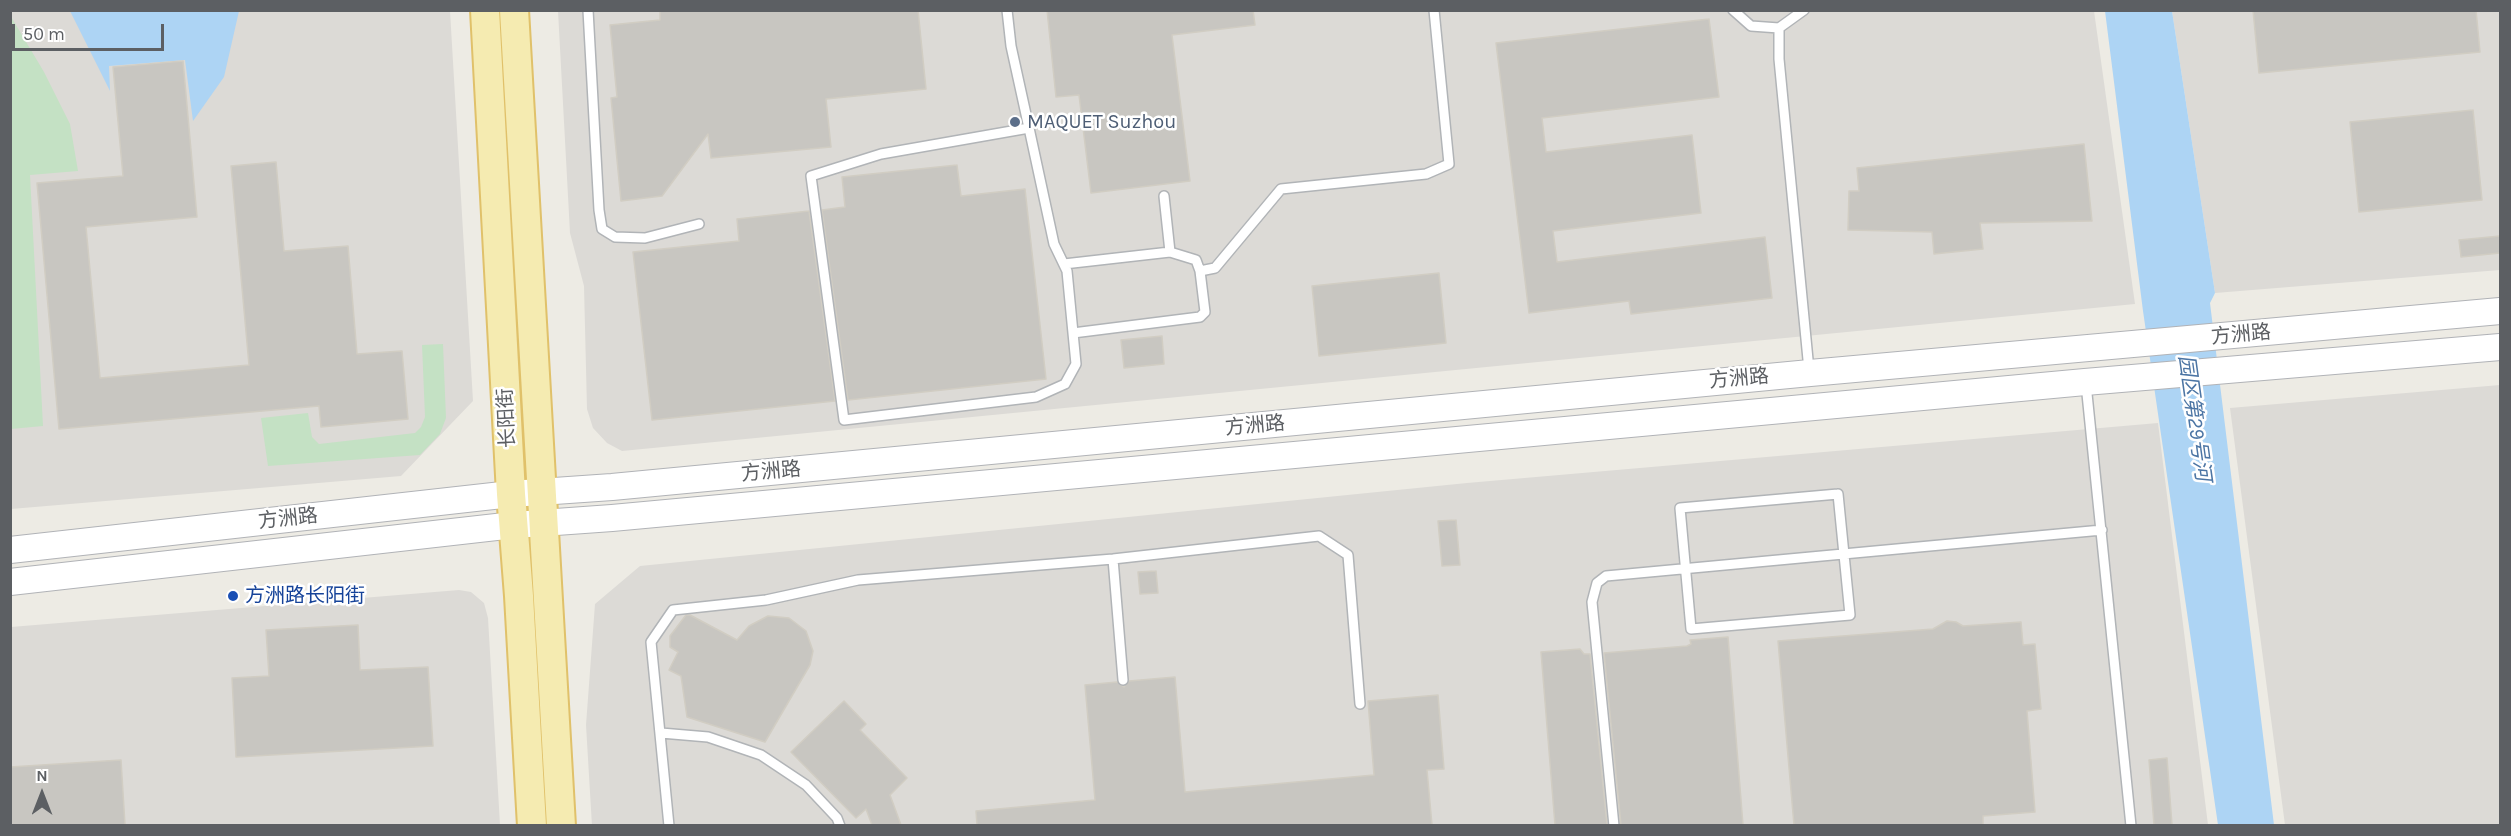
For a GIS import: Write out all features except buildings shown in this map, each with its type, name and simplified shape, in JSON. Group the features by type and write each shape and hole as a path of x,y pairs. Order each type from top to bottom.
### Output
{"main road":[{"name":"长阳街","path":"485,10 511,494 532,825"},
{"name":"长阳街","path":"514,10 561,825"},
{"name":"方洲路","path":"10,550 511,494 2500,311"},
{"name":"方洲路","path":"10,582 544,522 612,518 2085,382 2500,347"}],"lane":[{"path":"588,10 602,229 615,237 645,238 699,224"},
{"path":"1007,10 1011,46 1029,128 1054,244 1067,271 1076,364 1065,384 1036,397 844,420 810,176 881,154 1029,128"},
{"path":"1200,271 1215,268 1281,189 1426,174 1449,164 1434,10"},
{"path":"1733,10 1751,26 1779,28 1804,10"},
{"path":"1779,28 1779,59 1810,373"},
{"path":"1164,196 1170,252"},
{"path":"1064,264 1170,252 1196,260 1200,271 1205,312 1200,317 1073,333"},
{"path":"2085,382 2131,825"},
{"path":"1838,494 1850,615 1691,629 1685,568 1680,508 1838,494"},
{"path":"1614,825 1593,592 1597,583 1606,576 2102,530"},
{"path":"669,825 651,642 673,610 766,600 858,580 1113,559 1319,536 1348,555 1360,704"},
{"path":"1113,559 1123,680"},
{"path":"661,733 708,737 761,755 806,784 837,818 840,825"}],"shaded area":[{"path":"11,11 450,11 473,401 401,476 11,509"},
{"name":"MAQUET Suzhou","path":"558,11 2094,11 2135,304 622,451 607,443 593,428 587,409 584,286 570,233"},
{"path":"2172,11 2500,11 2500,270 2215,293"},
{"path":"2500,385 2500,825 2285,825 2230,408"},
{"path":"2158,423 2208,825 592,826 586,725 595,604 640,566 1467,483"},
{"path":"459,590 471,592 484,603 488,618 500,825 11,826 11,627"}],"green space":[{"path":"10,15 44,72 70,124 78,171 30,175 43,426 11,429"},
{"path":"443,344 446,418 440,434 420,455 268,466 261,418 308,413 312,437 319,444 415,433 421,427 425,417 422,345"}],"water":[{"path":"70,11 239,11 224,77 193,121 185,60 109,66 110,91"},
{"name":"园区第29号河","path":"2105,11 2172,11 2215,293 2210,303 2274,825 2218,825 2143,311"}],"place":[{"name":"MAQUET Suzhou","path":"1015,122"},
{"name":"方洲路长阳街","path":"233,596"}]}
